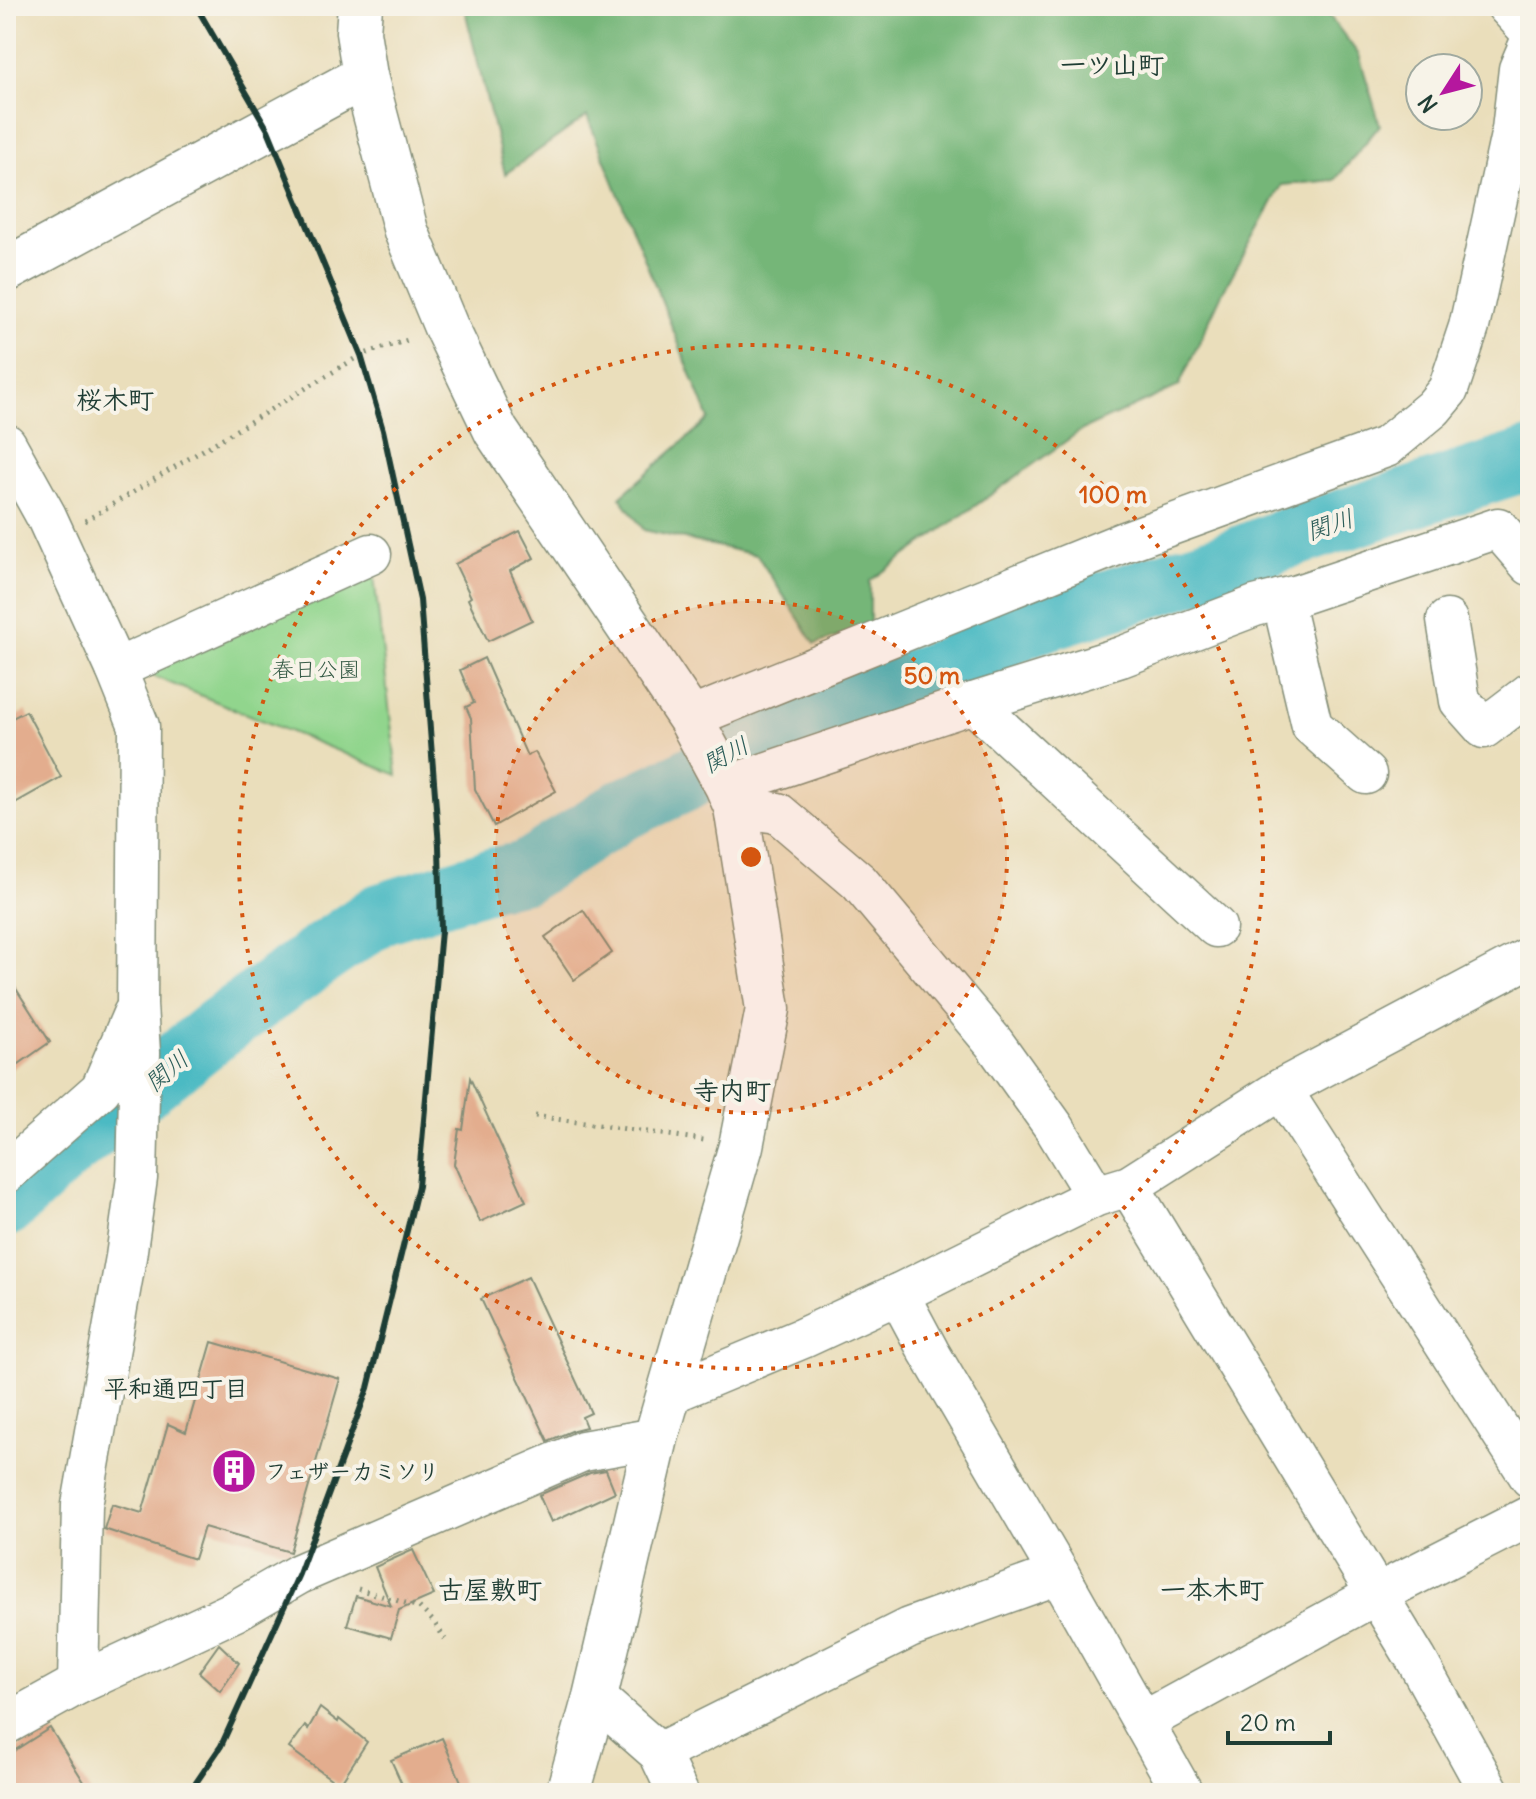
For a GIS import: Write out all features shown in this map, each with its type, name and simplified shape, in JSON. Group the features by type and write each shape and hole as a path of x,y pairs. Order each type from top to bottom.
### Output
{"street":[{"path":"360,6 358,32 365,76 406,231 446,327 496,431 690,718 732,797 768,1009 741,1146 656,1438 595,1697 568,1793"},
{"path":"1507,6 1530,31"},
{"path":"690,718 1124,542 1386,447 1433,408 1448,390 1469,327 1512,130 1519,69 1530,43"},
{"path":"6,270 365,76"},
{"path":"6,444 46,516 139,726 137,1005 140,1053 137,1178 82,1505 78,1684"},
{"path":"732,797 973,703 1121,657 1255,606 1498,528 1530,565"},
{"path":"116,669 371,554"},
{"path":"1282,599 1312,726 1366,774"},
{"path":"1447,620 1460,701 1484,728 1530,693"},
{"path":"973,703 1216,927"},
{"path":"732,797 778,813 859,882 994,1043 1054,1127 1113,1191 1377,1594 1490,1793"},
{"path":"669,1394 803,1338 1113,1191 1281,1089 1530,957"},
{"path":"6,1173 101,1089 137,1005"},
{"path":"1281,1089 1530,1477"},
{"path":"898,1294 1183,1793"},
{"path":"6,1724 78,1684 235,1611 299,1574 583,1451 656,1438"},
{"path":"1143,1722 1377,1594 1530,1516"},
{"path":"659,1753 909,1628 1059,1574"},
{"path":"595,1697 659,1753 678,1793"}],"path":[{"path":"56,538 361,355 446,327"},
{"path":"535,1116 741,1146"},
{"path":"353,1587 419,1607 445,1639"}],"green space":[{"path":"464,6 1322,6 1359,55 1380,125 1335,180 1282,185 1221,295 1179,386 1080,431 870,581 870,627 815,644 757,555 644,530 620,497 709,419 587,116 505,174"},
{"name":"春日公園","path":"373,568 397,775 155,677 147,669"}],"building":[{"path":"520,531 534,558 510,571 532,620 488,641 455,564"},
{"path":"484,658 527,756 535,752 556,791 494,826 475,789 471,718 466,707 474,703 460,670"},
{"path":"26,711 61,777 6,808 6,721"},
{"path":"583,910 612,953 574,980 545,937"},
{"path":"6,973 50,1042 6,1073"},
{"path":"470,1078 526,1201 480,1222 454,1164 459,1129 463,1130"},
{"path":"528,1277 591,1413 582,1417 586,1427 548,1441 481,1299"},
{"name":"フェザーカミソリ","path":"212,1342 340,1379 290,1552 204,1527 194,1559 104,1529 112,1504 142,1513 168,1424 186,1432"},
{"path":"606,1470 615,1492 551,1522 539,1495 590,1473"},
{"path":"413,1550 434,1595 399,1610 391,1638 347,1625 356,1596 391,1606 375,1567"},
{"path":"219,1644 239,1663 220,1691 199,1672"},
{"path":"320,1708 367,1742 339,1785 289,1748 305,1726 308,1729"},
{"path":"50,1728 91,1793 6,1793 6,1756"},
{"path":"442,1738 466,1793 406,1793 391,1760"}],"waterway":[{"name":"関川","path":"6,1206 70,1147 220,1027 380,914 495,878 526,872 620,811 683,782 760,737 950,666 1028,626 1220,565 1282,540 1530,459"}],"railway":[{"path":"189,1793 221,1746 299,1574 368,1388 418,1186 441,931 439,846 420,600 383,430 361,355 268,130 196,6"}],"place":[{"name":"フェザーカミソリ","path":"234,1471"}],"district":[{"name":"一ツ山町","path":"1112,65"},
{"name":"桜木町","path":"115,400"},
{"name":"寺内町","path":"732,1091"},
{"name":"平和通四丁目","path":"176,1389"},
{"name":"古屋敷町","path":"490,1590"},
{"name":"一本木町","path":"1212,1590"}]}
